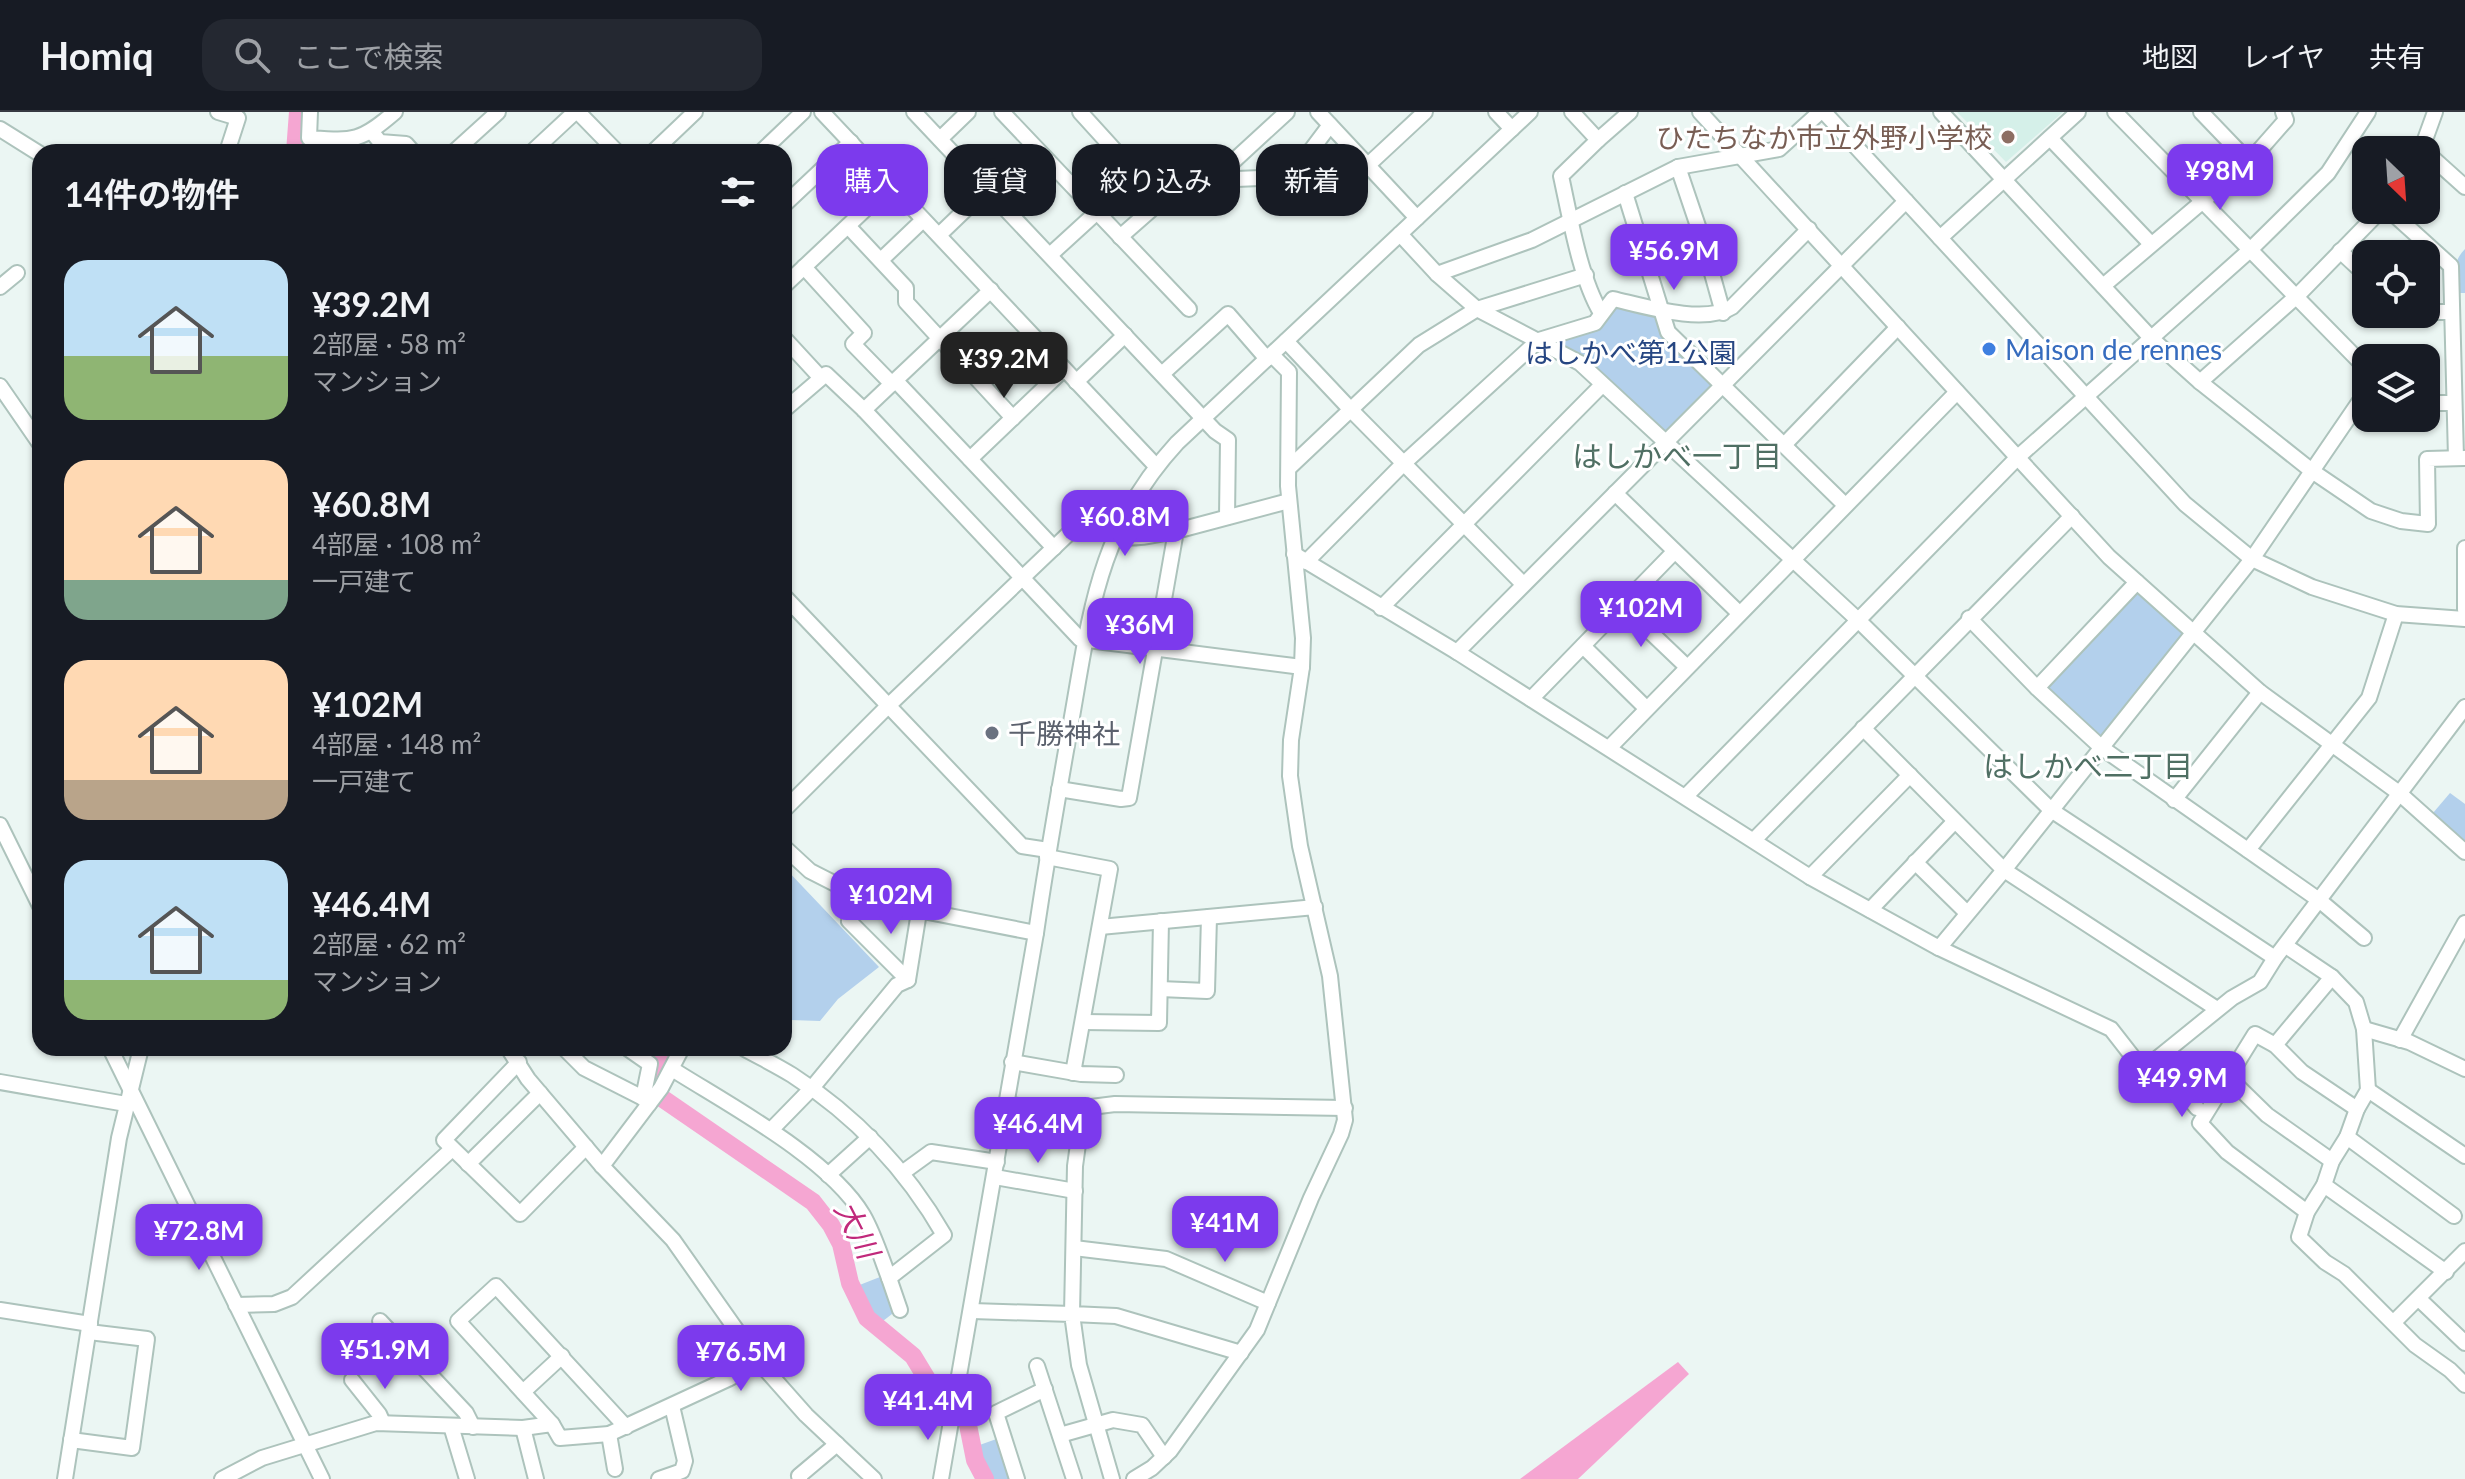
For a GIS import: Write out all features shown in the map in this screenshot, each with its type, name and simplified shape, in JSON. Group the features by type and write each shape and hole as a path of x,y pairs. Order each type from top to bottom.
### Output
{"street":[{"path":"218,112 239,115 230,144"},
{"path":"314,113 309,138 352,141 372,132 395,112"},
{"path":"463,144 498,112"},
{"path":"541,144 577,112 609,144"},
{"path":"661,144 695,112"},
{"path":"769,144 803,112"},
{"path":"792,197 851,142 822,112"},
{"path":"914,112 945,144"},
{"path":"940,139 968,112"},
{"path":"1002,112 1072,186"},
{"path":"1080,112 1109,144"},
{"path":"1240,155 1287,112"},
{"path":"1318,112 1348,144"},
{"path":"1417,218 1368,165 1425,112"},
{"path":"1496,112 1512,129"},
{"path":"941,1479 1086,640 1095,595 1114,537 1142,484 1156,466 1530,112"},
{"path":"1572,112 1598,140"},
{"path":"1601,313 1586,275 1561,176 1630,112"},
{"path":"1700,112 2072,516 2137,582 2260,692 2399,793 2465,852"},
{"path":"1437,274 1532,240 1678,167 1779,149 1824,112 2185,504 2252,559 2312,587 2396,614 2465,619"},
{"path":"1941,112 2152,339 2200,382 2312,471 2371,511 2401,521 2428,524 2427,459 2461,458 2454,403 2451,266 2404,224"},
{"path":"1940,238 2078,112"},
{"path":"2115,112 2352,353"},
{"path":"2201,112 2249,162"},
{"path":"2103,286 2249,162 2286,120 2283,112"},
{"path":"1686,796 2018,457 2250,250 2328,173 2368,112"},
{"path":"2426,136 2435,112"},
{"path":"1240,179 1283,177 1312,149 1330,125"},
{"path":"0,129 32,149"},
{"path":"372,132 380,142 406,144"},
{"path":"2050,138 2151,244"},
{"path":"2440,164 2465,187"},
{"path":"1678,167 1723,313"},
{"path":"1625,193 1668,332 1845,505"},
{"path":"1457,652 1906,201"},
{"path":"792,278 858,216"},
{"path":"919,216 1156,466"},
{"path":"939,235 959,216"},
{"path":"1013,216 1228,440 1227,517"},
{"path":"1050,255 1093,216"},
{"path":"1101,216 1189,309"},
{"path":"1120,237 1144,216"},
{"path":"881,260 923,220"},
{"path":"2200,382 2297,296 2367,224"},
{"path":"848,226 906,288 906,302 1013,418"},
{"path":"1300,558 1539,340 1595,323 1613,299 1681,314 1723,313 1809,229"},
{"path":"1400,234 1437,274 1477,309 1580,363 1858,620 2051,810 2275,958"},
{"path":"2340,251 2352,262"},
{"path":"804,267 864,333 853,344 970,459 1054,548"},
{"path":"0,287 17,273"},
{"path":"1290,467 1419,345 1477,309 1586,275"},
{"path":"864,410 991,290"},
{"path":"2440,312 2451,312"},
{"path":"1134,1479 1164,1457 1257,1330 1341,1134 1345,1108 1330,976 1300,846 1290,776 1294,708 1302,667 1302,622 1300,558 1289,501 1289,372 1269,357 1228,314 1162,374"},
{"path":"1784,445 1898,327"},
{"path":"1076,382 1125,335"},
{"path":"1286,341 1523,584"},
{"path":"792,347 820,377"},
{"path":"970,459 1064,369"},
{"path":"792,403 826,374 864,410 1080,639 1302,667"},
{"path":"1381,608 1602,385"},
{"path":"0,386 32,426"},
{"path":"1610,747 1957,392"},
{"path":"2440,403 2454,403"},
{"path":"1939,948 2252,559 2352,412"},
{"path":"1615,493 1739,613"},
{"path":"792,802 1083,520 1114,537 1128,540 1176,531 1289,501"},
{"path":"1754,840 2072,516"},
{"path":"1059,789 1129,798 1176,531"},
{"path":"2465,548 2465,610"},
{"path":"1531,699 1674,552"},
{"path":"1300,558 1610,747 1810,877 1939,948 2111,1029 2143,1070 2217,1009 2260,982 2465,707"},
{"path":"2037,688 2137,582"},
{"path":"792,604 1022,846 1110,869 1073,1073"},
{"path":"1622,605 1687,667"},
{"path":"2248,850 2369,698 2396,614"},
{"path":"1969,618 2037,688 2102,748 2319,900 2364,938"},
{"path":"1583,646 1646,708"},
{"path":"2174,800 2260,692"},
{"path":"1863,728 2004,870 2217,1009"},
{"path":"1810,877 1910,775"},
{"path":"1870,910 1954,822"},
{"path":"0,825 32,890"},
{"path":"792,854 810,871 867,900 1036,933"},
{"path":"1915,862 1967,913"},
{"path":"859,896 849,921 908,980"},
{"path":"1100,927 1315,907"},
{"path":"908,980 919,912"},
{"path":"1160,989 1207,991 1209,917"},
{"path":"1084,1022 1159,1023 1161,921"},
{"path":"2400,1040 2465,923"},
{"path":"2286,946 2332,977 2356,1002 2364,1029 2368,1090 2347,1137 2332,1161 2324,1185 2307,1212 2299,1237 2325,1262 2344,1274 2415,1345 2465,1385"},
{"path":"2275,1045 2332,977"},
{"path":"771,1130 812,1088 897,985 908,980"},
{"path":"2364,1029 2409,1042 2463,1064"},
{"path":"2307,1212 2227,1152 2200,1123 2255,1034 2275,1045 2302,1072 2357,1109"},
{"path":"114,1056 322,1479"},
{"path":"65,1479 126,1104 139,1056"},
{"path":"514,1056 528,1079 602,1166 673,1240 759,1362 806,1415 874,1479"},
{"path":"572,1056 584,1068 646,1101"},
{"path":"638,1056 650,1064 646,1101"},
{"path":"602,1166 646,1101 661,1088 678,1056"},
{"path":"757,1056 812,1088 846,1113 902,1173 944,1235 889,1278"},
{"path":"2157,1059 2197,1108"},
{"path":"519,1062 444,1140 520,1214 586,1147"},
{"path":"1012,1062 1073,1073 1116,1075"},
{"path":"672,1069 771,1130 828,1175 849,1196 863,1216 900,1310"},
{"path":"2228,1077 2267,1115 2332,1161"},
{"path":"0,1082 126,1104"},
{"path":"2368,1090 2465,1156"},
{"path":"468,1164 540,1093"},
{"path":"1007,1104 1082,1117"},
{"path":"1112,1479 1079,1365 1072,1314 1075,1166 1083,1108 1115,1104 1345,1108"},
{"path":"828,1175 870,1137"},
{"path":"2347,1137 2454,1216"},
{"path":"236,1305 274,1304 292,1297 452,1149"},
{"path":"902,1173 931,1152 1075,1191"},
{"path":"2324,1185 2458,1264 2394,1322"},
{"path":"1074,1248 1166,1259 1268,1303"},
{"path":"626,1427 496,1286 458,1321 552,1424 560,1438 609,1434 626,1427 672,1406 759,1362"},
{"path":"2419,1299 2465,1343"},
{"path":"0,1310 147,1339 132,1448 71,1440"},
{"path":"972,1311 1116,1316 1241,1353"},
{"path":"380,1321 466,1413 473,1427"},
{"path":"523,1392 562,1356"},
{"path":"1037,1366 1074,1479"},
{"path":"352,1380 383,1423"},
{"path":"1017,1479 996,1413 1045,1389"},
{"path":"659,1479 682,1471 685,1461 672,1406"},
{"path":"1060,1435 1113,1420 1142,1425 1164,1457"},
{"path":"222,1479 262,1458 383,1423 523,1428 552,1424"},
{"path":"451,1426 467,1479"},
{"path":"523,1428 536,1479"},
{"path":"609,1434 615,1469"},
{"path":"800,1479 799,1476 837,1444"}],"shaded area":[{"name":"ひたちなか市立外野小学校","path":"1957,112 2063,112 2006,162"},
{"path":"1678,1362 1689,1374 1578,1479 1520,1479"}],"green space":[{"path":"2465,249 2465,293 2457,293 2456,264"},
{"name":"はしかべ第1公園","path":"1614,303 1655,312 1713,383 1712,388 1668,432 1663,433 1577,353 1556,343"},
{"path":"2138,588 2187,633 2104,741 2050,693 2048,683"},
{"path":"2450,793 2465,804 2465,840 2459,840 2433,813"},
{"path":"792,875 879,967 838,999 820,1021 792,1020"},
{"path":"885,1275 896,1311 879,1324 857,1286"},
{"path":"1002,1437 1014,1479 988,1479 974,1447"}],"waterway":[{"name":"大川","path":"296,144 298,112"},
{"name":"大川","path":"658,1056 652,1089 656,1094 813,1202 831,1225 841,1244 850,1283 867,1318 913,1356 933,1389 959,1407 968,1425 975,1460 985,1479"}],"place":[{"name":"ひたちなか市立外野小学校","path":"2008,137"},
{"name":"Maison de rennes","path":"1989,349"},
{"name":"千勝神社","path":"992,733"}],"district":[{"name":"はしかべ一丁目","path":"1677,455"},
{"name":"はしかべ二丁目","path":"2088,765"}]}
